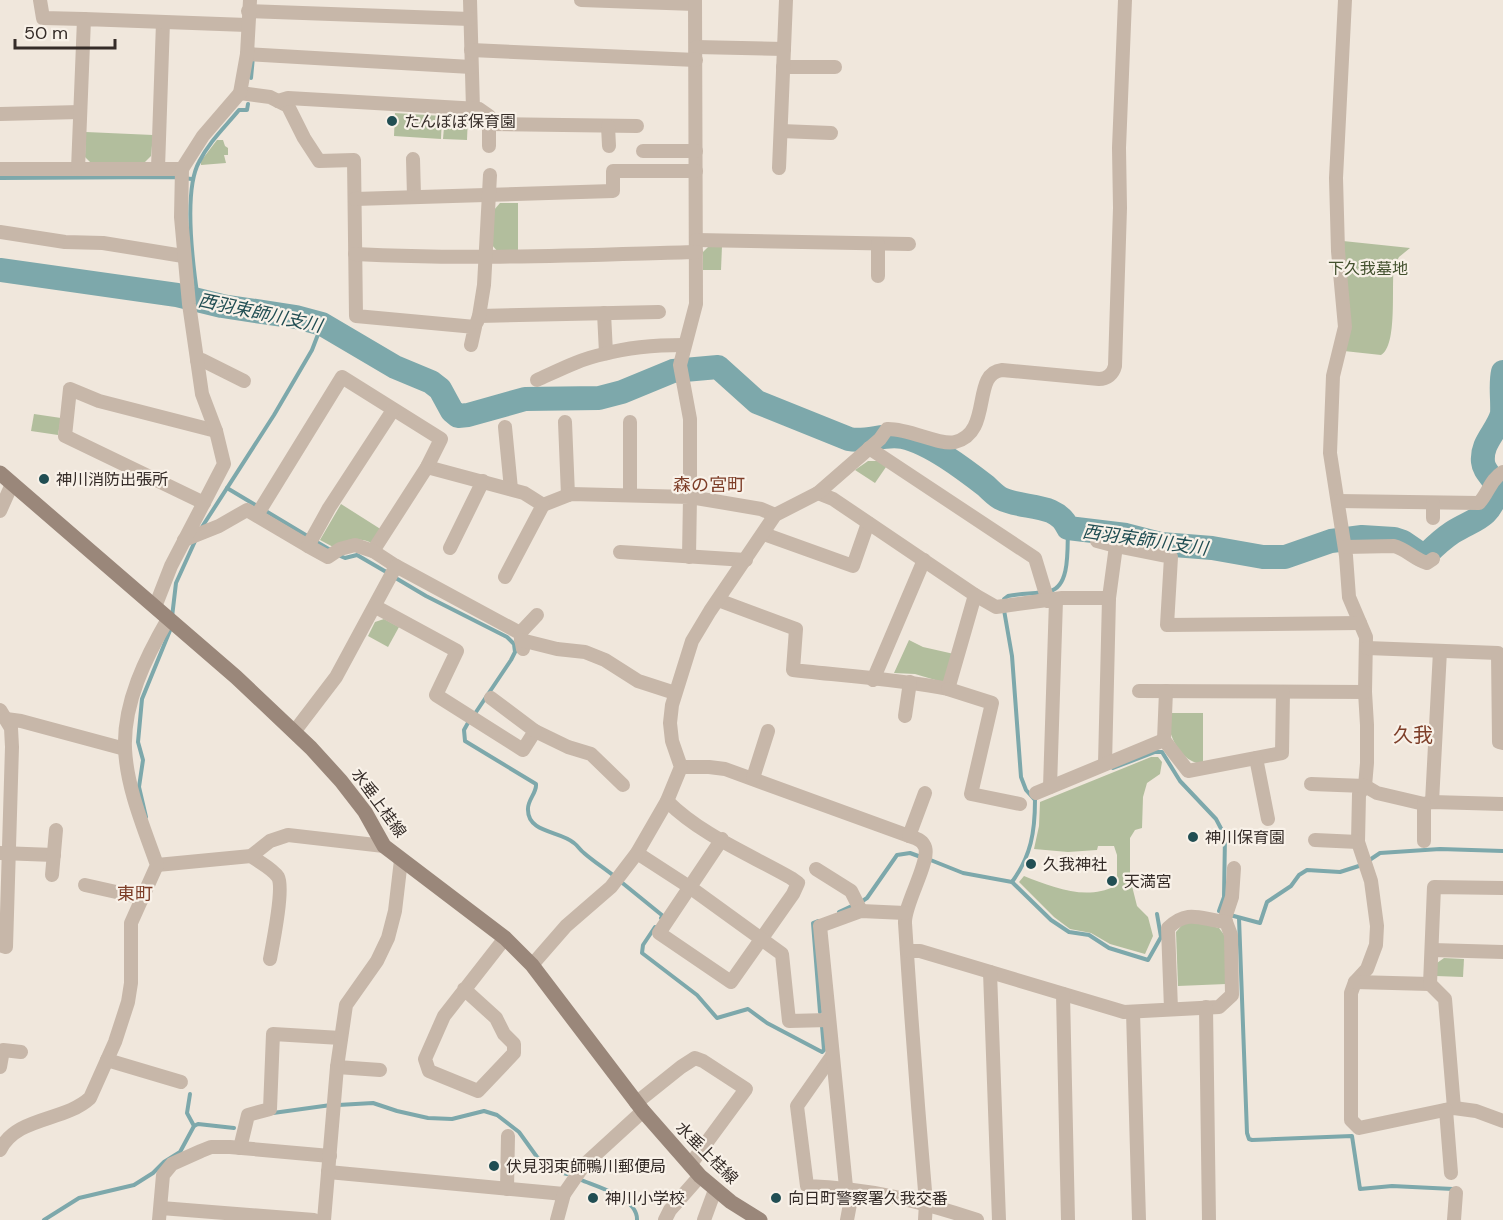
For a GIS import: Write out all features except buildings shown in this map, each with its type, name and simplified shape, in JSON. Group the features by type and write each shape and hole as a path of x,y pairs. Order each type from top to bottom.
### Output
{"main road":[{"name":"水垂上桂線","path":"0,472 236,677 294,732 341,781 365,812 384,846 505,938 532,965 640,1107 695,1171 715,1190 760,1220"}],"street":[{"path":"40,0 43,18 247,26"},
{"path":"470,0 473,109"},
{"path":"581,0 695,2 696,304 684,345 680,370 690,419 689,557"},
{"path":"779,168 786,0"},
{"path":"532,965 566,926 617,878 637,853 667,801 681,766 672,741 670,723 675,693 692,641 775,515 818,493 890,429 902,429 946,442 961,439 975,426 981,412 986,381 991,373 999,370 1099,379 1106,378 1112,373 1120,207 1119,148 1125,0"},
{"path":"1345,0 1336,178 1338,251 1345,327 1333,376 1330,453 1344,542 1348,597 1366,637 1365,786 1359,794 1358,842 1366,863 1375,904 1376,945 1367,969 1355,982 1351,993 1351,1120 1359,1128 1450,1109 1476,1111 1503,1121"},
{"path":"155,607 171,566 193,537 204,503 224,464 216,431 202,394 197,360 183,256 182,175 203,136 240,93 251,54 247,26 249,5 470,19"},
{"path":"78,169 84,19"},
{"path":"158,168 163,22"},
{"path":"471,50 696,53 784,49"},
{"path":"251,54 471,67"},
{"path":"783,67 835,67"},
{"path":"240,93 270,97 288,106 304,138 319,160 354,160 356,316 477,322 604,313 659,312"},
{"path":"278,101 288,98 479,109 489,116 489,146"},
{"path":"0,114 80,112"},
{"path":"489,123 637,126"},
{"path":"608,126 609,146"},
{"path":"781,131 831,133"},
{"path":"643,151 696,151"},
{"path":"413,159 414,196"},
{"path":"0,169 158,168 182,175"},
{"path":"355,199 613,191 613,171 696,171"},
{"path":"471,345 484,285 490,176"},
{"path":"0,232 65,242 103,243 183,256"},
{"path":"878,244 878,276"},
{"path":"355,255 484,258 696,246 909,244"},
{"path":"604,313 606,353"},
{"path":"537,380 606,353 665,345 684,345"},
{"path":"197,360 202,360 244,381"},
{"path":"260,510 342,377 441,439 427,467 373,551"},
{"path":"204,503 65,436 70,389 99,401 216,431"},
{"path":"311,540 329,508 393,410"},
{"path":"565,422 568,495"},
{"path":"630,422 630,495"},
{"path":"505,427 511,489"},
{"path":"878,440 1035,558 1049,596 1050,787"},
{"path":"427,467 524,493 543,505"},
{"path":"1338,501 1479,503 1488,494 1497,476"},
{"path":"450,548 483,482"},
{"path":"0,511 12,484"},
{"path":"818,493 833,499 996,607 1049,596 1109,598"},
{"path":"505,577 543,505 568,495 690,497 761,509 775,515"},
{"path":"1433,502 1433,518"},
{"path":"193,537 247,510 260,510 311,540 328,557 355,544 373,551 393,573 522,641 557,649 585,652 605,660 638,681 675,693"},
{"path":"764,534 853,566 868,523"},
{"path":"1097,541 1171,556 1167,625 1360,623"},
{"path":"1344,542 1394,546 1426,563 1434,559"},
{"path":"1105,764 1109,598 1116,546"},
{"path":"620,552 746,560"},
{"path":"873,680 924,560"},
{"path":"294,732 336,677 393,573"},
{"path":"948,689 975,595"},
{"path":"718,600 796,628 793,670 910,682 948,689 992,703 970,794 1020,804"},
{"path":"376,607 457,651 436,695 524,750 535,731"},
{"path":"522,641 537,615"},
{"path":"0,1149 17,1130 68,1112 84,1104 90,1098 121,1026 131,983 131,923 157,865 128,773 125,748 128,714 137,683 171,622"},
{"path":"1367,648 1498,653 1499,742 1503,742"},
{"path":"1424,841 1440,651"},
{"path":"905,716 910,682"},
{"path":"1139,691 1365,692"},
{"path":"1166,691 1164,740 1188,771 1282,753 1283,692"},
{"path":"491,698 535,731 568,747 591,754 623,785"},
{"path":"3,715 125,748"},
{"path":"0,945 6,947 4,853 6,746 11,728 3,715"},
{"path":"753,778 768,731"},
{"path":"1036,793 1164,740"},
{"path":"1256,758 1268,819"},
{"path":"681,766 710,766 725,769 923,843 926,849 926,859 905,913 916,1092 927,1203 925,1220"},
{"path":"1311,784 1365,786 1377,793 1428,803 1503,804"},
{"path":"909,836 925,793"},
{"path":"667,801 694,824 722,839 798,883 793,894 731,982 659,933 722,839"},
{"path":"52,875 56,830"},
{"path":"157,865 251,856 270,840 288,835 384,846"},
{"path":"1315,840 1358,842"},
{"path":"4,853 54,855"},
{"path":"637,853 691,888 782,954 789,1021 829,1020"},
{"path":"251,856 277,874 279,881 279,903 270,958"},
{"path":"324,1220 337,1067 346,1005 377,962 388,938 401,860"},
{"path":"907,951 920,951 1124,1012 1219,1007 1232,995 1231,935 1226,916 1232,897 1234,868"},
{"path":"816,869 851,891 859,906"},
{"path":"86,885 142,898"},
{"path":"1430,984 1434,887 1503,888"},
{"path":"847,1220 850,1204 846,1187 820,926 859,906 905,913"},
{"path":"1171,1009 1168,928 1179,918 1226,916"},
{"path":"464,989 496,1018 504,1034 514,1044 514,1053 478,1091 429,1071 425,1059 444,1016 464,989 505,938"},
{"path":"1432,950 1503,952"},
{"path":"990,972 999,1220"},
{"path":"1355,982 1430,984 1445,999 1451,1173"},
{"path":"1063,994 1068,1220"},
{"path":"1206,1007 1209,1220"},
{"path":"1133,1012 1139,1220"},
{"path":"240,1148 248,1115 270,1109 273,1034 341,1038"},
{"path":"0,1067 1,1050 21,1053"},
{"path":"832,1056 797,1106 807,1186 846,1187 927,1203 977,1220"},
{"path":"557,1220 564,1194 584,1165 681,1066 695,1058 746,1089 665,1220"},
{"path":"107,1060 181,1082"},
{"path":"337,1067 380,1070"},
{"path":"507,1189 508,1136"},
{"path":"314,1220 160,1214 163,1175 172,1164 211,1147 330,1156"},
{"path":"328,1172 564,1194"},
{"path":"704,1220 715,1190"},
{"path":"1454,1220 1456,1193"}],"green space":[{"path":"395,113 442,116 441,139 394,136"},
{"path":"445,115 468,116 467,140 443,139"},
{"path":"86,132 153,135 151,156 145,162 91,163 85,157"},
{"path":"217,140 223,140 228,148 228,155 224,155 226,163 201,165 201,161"},
{"path":"500,203 518,203 518,251 498,252 492,245 494,210"},
{"name":"下久我墓地","path":"1343,241 1410,248 1399,257 1394,266 1392,328 1390,340 1381,355 1344,351"},
{"path":"709,246 722,246 721,270 703,270 703,252"},
{"path":"34,414 61,418 58,435 31,431"},
{"path":"868,461 878,461 886,467 875,483 855,470"},
{"path":"341,504 382,530 373,544 358,540 335,548 320,540"},
{"path":"384,619 399,627 388,647 368,636 375,622"},
{"path":"909,640 923,647 954,654 948,678 942,682 915,674 894,673"},
{"path":"1171,713 1203,713 1203,764 1188,759 1177,747 1171,732"},
{"path":"1151,757 1158,757 1162,762 1160,774 1147,783 1143,797 1142,828 1135,830 1130,838 1130,878 1137,906 1148,917 1153,936 1145,954 1110,944 1091,933 1070,929 1054,917 1019,882 1024,876 1057,888 1081,892 1104,890 1115,886 1117,855 1114,846 1098,846 1097,850 1068,852 1034,849 1039,826 1040,802"},
{"path":"1194,921 1219,928 1225,936 1226,984 1178,986 1176,932 1183,924"},
{"path":"1444,958 1464,959 1463,977 1436,976 1437,963"}],"waterway":[{"path":"251,78 253,57"},
{"path":"198,300 190,209 194,175 212,141 239,110 247,110 248,104"},
{"path":"0,178 172,177 192,179"},
{"name":"西羽束師川支川","path":"0,270 177,295 222,306 296,317 322,324 395,367 431,382 440,389 452,411 458,416 525,399 599,398 622,392 673,371 718,367 757,402 849,439 862,440 896,436 913,440 957,465 1000,498 1047,510 1063,519 1068,528 1126,535 1161,544 1212,548 1263,557 1285,557 1331,541 1362,537 1394,539 1403,542 1422,555 1427,554 1453,532 1481,517 1490,507 1498,490 1484,466 1483,455 1502,414 1503,372"},
{"path":"202,527 274,415 312,350 322,324"},
{"path":"227,488 257,506"},
{"path":"264,510 309,537"},
{"path":"1004,602 1008,596 1045,592 1057,588 1065,574 1068,528"},
{"path":"172,617 176,583 196,539"},
{"path":"315,541 332,551"},
{"path":"338,555 345,558 357,555 388,573"},
{"path":"394,577 507,637 514,644 515,652 511,660 474,715"},
{"path":"928,859 963,873 1012,882 1028,853 1034,823 1035,800 1026,790 1021,777 1012,656 1004,610"},
{"path":"146,817 139,787 143,760 138,742 142,699 171,628"},
{"path":"469,721 464,730 465,741 536,784 528,806 529,818 533,823 546,831 568,839 614,876"},
{"path":"1113,768 1155,752 1162,752 1180,781 1216,819 1225,836 1224,897 1219,911 1223,913"},
{"path":"1368,861 1380,853 1440,849 1503,851"},
{"path":"861,902 867,898 897,855 910,853 921,857"},
{"path":"1230,915 1260,923 1267,902 1291,886 1299,875 1307,870 1340,872 1362,865"},
{"path":"620,881 663,916 661,918"},
{"path":"1012,882 1051,920 1069,932 1089,935 1109,948 1148,960 1161,937 1157,914"},
{"path":"839,912 854,905"},
{"path":"1239,918 1249,1139 1352,1136 1360,1189 1392,1186 1453,1189"},
{"path":"818,921 813,923 820,1012"},
{"path":"655,927 643,945 642,953 697,995 717,1018 748,1009 767,1023 822,1052 824,1050 822,1026"},
{"path":"190,1094 187,1113 194,1126"},
{"path":"338,1105 373,1103 428,1118 452,1119 484,1111 497,1115 519,1132 549,1169 567,1174"},
{"path":"273,1113 331,1105"},
{"path":"44,1220 79,1198 134,1185 180,1152 194,1126 198,1124 234,1128"},
{"path":"581,1180 616,1194 631,1205 636,1212 637,1220"}],"place":[{"name":"たんぽぽ保育園","path":"392,121"},
{"name":"神川消防出張所","path":"44,479"},
{"name":"神川保育園","path":"1193,837"},
{"name":"久我神社","path":"1031,864"},
{"name":"天満宮","path":"1112,881"},
{"name":"伏見羽束師鴨川郵便局","path":"494,1166"},
{"name":"神川小学校","path":"593,1198"},
{"name":"向日町警察署久我交番","path":"776,1198"}],"district":[{"name":"森の宮町","path":"709,485"},
{"name":"久我","path":"1413,735"},
{"name":"東町","path":"135,894"}]}
